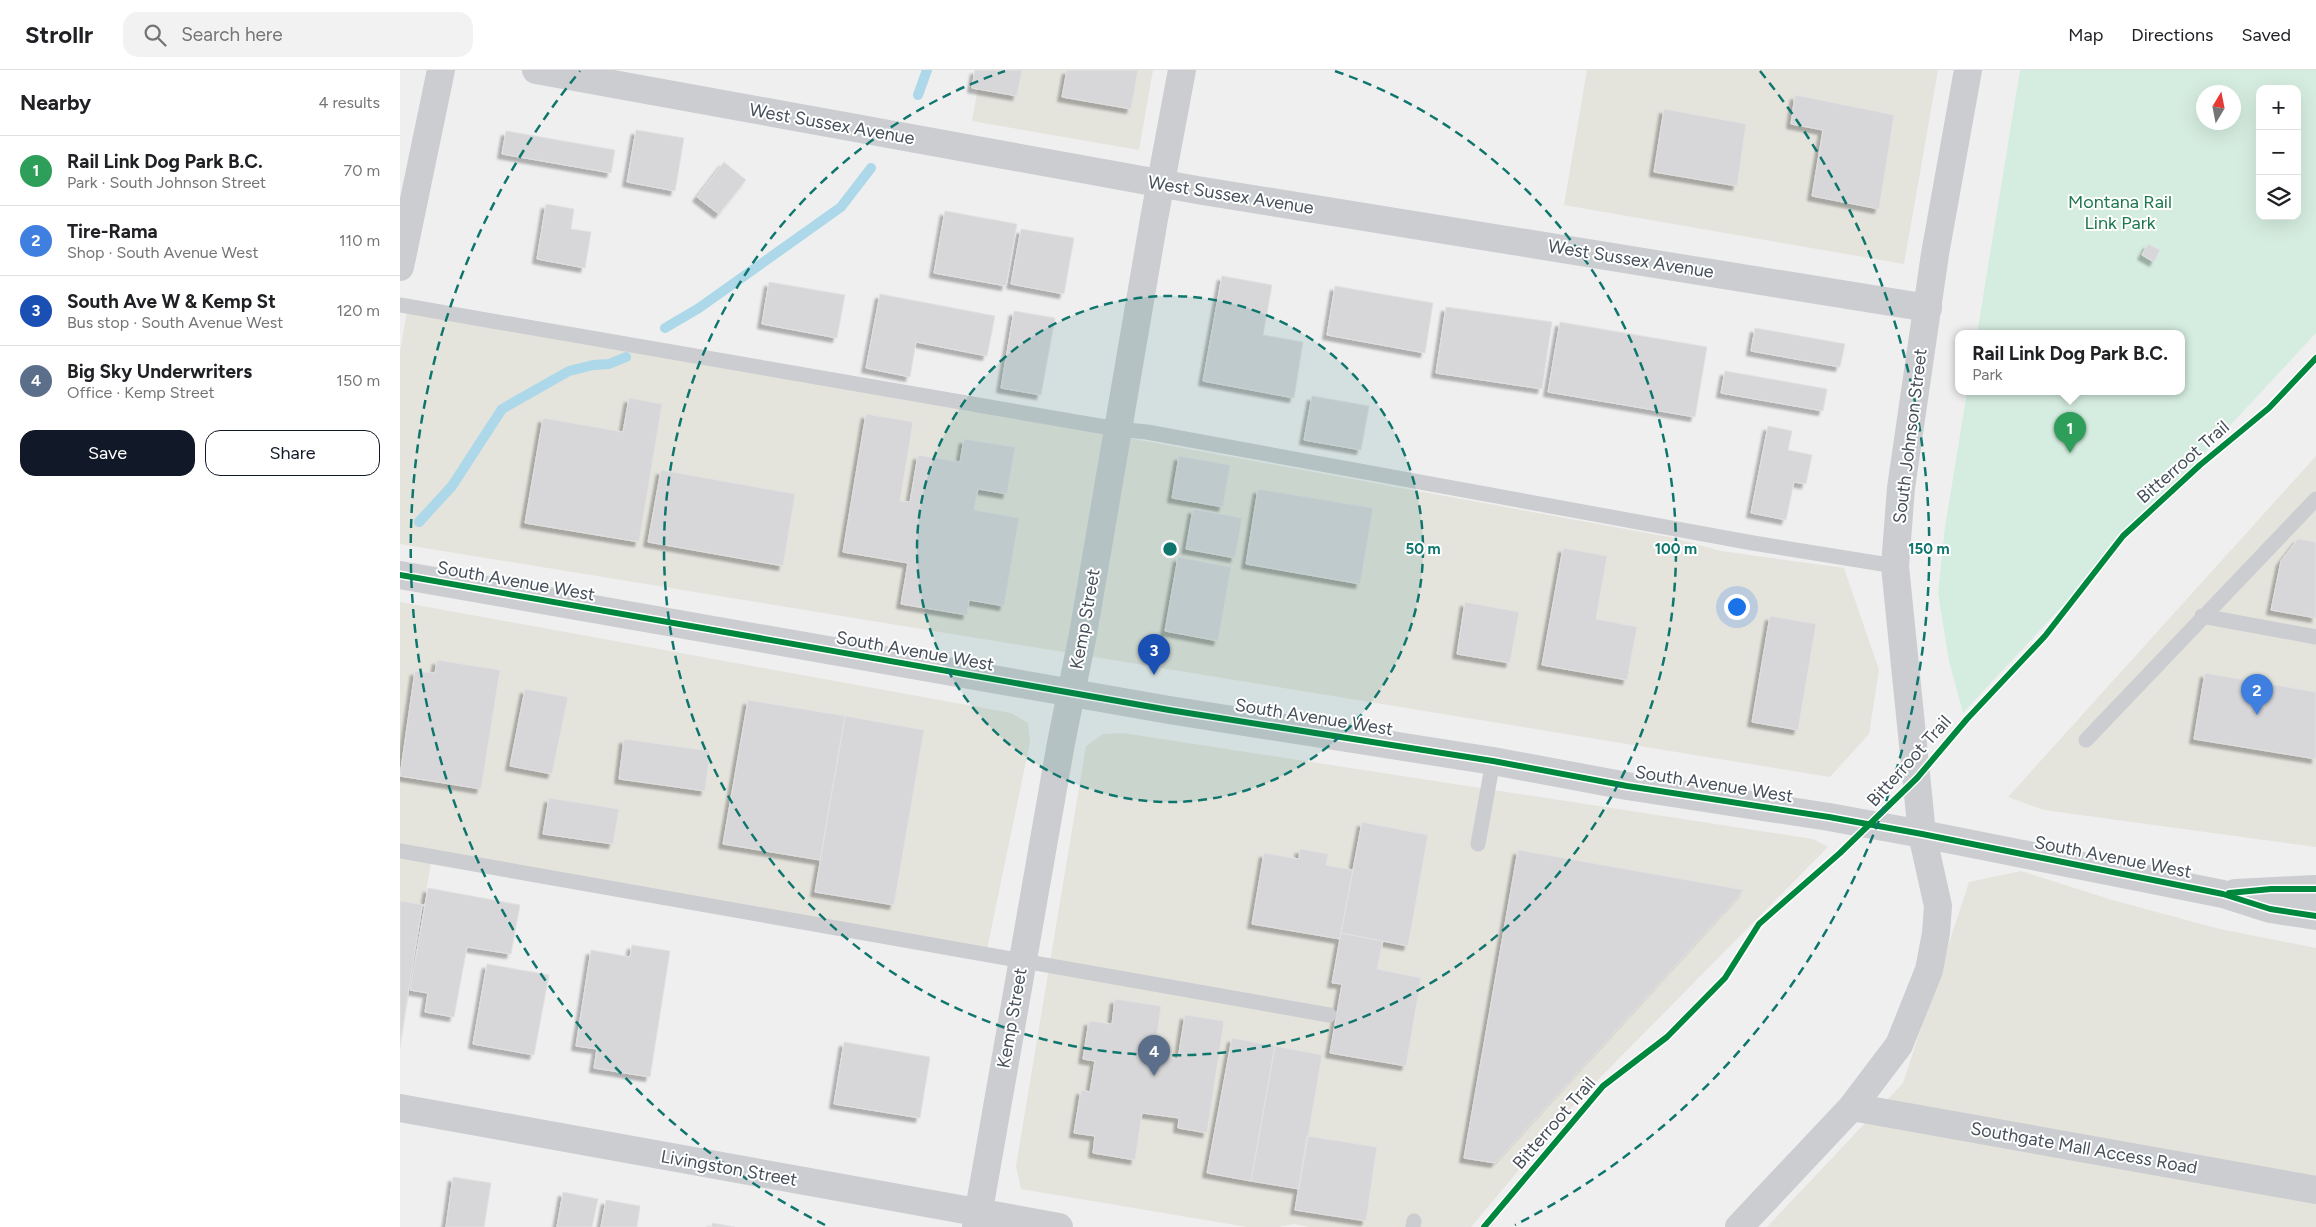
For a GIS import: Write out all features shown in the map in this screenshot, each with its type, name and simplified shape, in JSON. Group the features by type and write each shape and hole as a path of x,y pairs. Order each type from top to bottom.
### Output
{"street":[{"path":"400,267 441,70"},
{"name":"West Sussex Avenue","path":"536,70 1160,183 1928,308"},
{"name":"Kemp Street","path":"977,1220 1022,960 1083,634 1160,183 1182,70"},
{"name":"South Johnson Street","path":"1922,834 1895,566 1901,488 1928,308 1968,70"},
{"name":"South Avenue West","path":"400,575 1071,693 1493,761 1627,786 1922,834 2223,894 2270,909 2316,916"},
{"path":"1738,1227 1852,1107 1899,1045 1929,970 1936,933 1938,906 1928,853 1922,834"},
{"name":"South Avenue West","path":"2223,894 2271,889 2316,888"},
{"name":"Southgate Mall Access Road","path":"1852,1107 2316,1190"},
{"name":"Livingston Street","path":"400,1108 977,1220 1058,1227"}],"lane":[{"path":"400,305 1117,429 1147,432 1753,543 1895,566"},
{"path":"2086,740 2202,616 2316,499"},
{"path":"2202,616 2316,637"},
{"path":"1478,844 1493,761"},
{"path":"400,851 1329,1015"}],"shaded area":[{"path":"981,70 1153,70 1139,150 972,121"},
{"path":"1587,70 1938,70 1904,264 1564,205"},
{"path":"408,306 1669,537 1721,551 1844,568 1879,670 1869,734 1830,777 400,544 400,351"},
{"path":"2316,456 2316,847 2044,810 2008,797"},
{"path":"400,602 1011,713 1028,723 1030,742 986,954 432,857 400,1050"},
{"path":"1123,733 1813,839 1828,847 1577,1101 1471,1227 1309,1227 1294,1224 1279,1227 1247,1227 1021,1189 1016,1166 1086,746 1103,734"},
{"path":"2021,871 2112,900 2220,929 2316,948 2316,1227 1767,1227 1903,1083 1969,882"}],"green space":[{"name":"Montana Rail Link Park","path":"2020,70 2316,70 2316,333 1963,713 1949,661 1938,593 1945,527 1967,395 2185,395 2185,330 1978,330"}],"building":[{"path":"975,70 1022,70 1017,96 972,88"},
{"path":"1067,70 1138,70 1131,109 1062,97"},
{"path":"1795,95 1894,115 1879,209 1812,196 1823,130 1791,124"},
{"path":"1664,109 1746,124 1737,186 1654,172"},
{"path":"636,130 684,138 675,191 627,182"},
{"path":"506,131 615,150 611,173 502,154"},
{"path":"724,162 746,180 719,214 697,197"},
{"path":"546,204 574,209 571,229 591,232 585,268 537,259"},
{"path":"945,211 1017,224 1006,286 934,273"},
{"path":"1021,229 1074,238 1064,294 1011,284"},
{"path":"2148,244 2160,250 2154,262 2142,255"},
{"path":"1222,276 1272,285 1263,335 1303,342 1294,398 1203,381"},
{"path":"769,282 845,295 837,338 762,324"},
{"path":"1335,286 1433,303 1425,353 1327,335"},
{"path":"880,294 995,316 987,356 916,342 910,377 866,368"},
{"path":"1446,307 1552,322 1542,389 1436,373"},
{"path":"1014,311 1055,318 1041,395 1001,388"},
{"path":"1560,322 1707,347 1695,417 1548,392"},
{"path":"1755,328 1845,344 1840,367 1751,351"},
{"path":"1725,371 1827,389 1823,411 1721,393"},
{"path":"1312,396 1369,406 1361,450 1304,440"},
{"path":"629,398 662,404 639,542 525,523 543,418 623,432"},
{"path":"866,414 913,422 900,501 910,502 918,455 960,462 964,439 1015,447 1007,494 978,489 974,510 1019,518 1004,606 969,600 967,615 901,604 908,563 843,552"},
{"path":"1768,426 1792,431 1788,450 1812,455 1806,484 1794,482 1786,520 1751,513"},
{"path":"1179,456 1230,465 1223,507 1172,498"},
{"path":"661,470 795,494 783,566 648,542"},
{"path":"1258,489 1373,508 1360,584 1246,564"},
{"path":"1193,509 1242,518 1235,558 1186,549"},
{"path":"2298,539 2316,542 2316,618 2271,610 2281,561"},
{"path":"1563,548 1607,556 1596,619 1637,627 1627,680 1542,665"},
{"path":"1178,557 1231,567 1218,641 1165,631"},
{"path":"1465,602 1519,612 1510,663 1457,654"},
{"path":"1770,616 1816,624 1798,730 1752,722"},
{"path":"437,660 500,670 481,789 400,776 415,671 435,673"},
{"path":"2205,673 2316,692 2316,759 2194,739"},
{"path":"525,689 568,697 552,774 510,766"},
{"path":"748,700 845,716 820,860 723,844"},
{"path":"845,716 924,730 894,905 815,892"},
{"path":"624,739 710,751 705,791 619,779"},
{"path":"549,798 619,809 613,844 543,834"},
{"path":"1362,822 1428,835 1408,946 1341,933"},
{"path":"1300,849 1328,854 1326,865 1353,870 1340,939 1252,924 1264,853 1299,859"},
{"path":"1518,850 1744,890 1495,1163 1464,1158"},
{"path":"428,888 520,905 511,954 467,947 454,1017 425,1012 428,993 410,990"},
{"path":"400,901 425,905 422,907 400,1044"},
{"path":"1341,933 1383,941 1377,969 1421,978 1406,1066 1330,1053 1342,984 1332,983"},
{"path":"632,945 670,951 650,1077 594,1068 597,1049 576,1046 591,950 630,957"},
{"path":"487,964 549,975 534,1055 473,1044"},
{"path":"1115,999 1161,1006 1154,1055 1178,1059 1185,1015 1224,1021 1207,1133 1178,1128 1179,1118 1142,1113 1135,1160 1093,1153 1095,1136 1074,1133 1081,1090 1090,1092 1095,1061 1083,1059 1089,1021 1112,1024"},
{"path":"1232,1038 1275,1046 1251,1181 1207,1173"},
{"path":"844,1042 930,1057 920,1118 834,1104"},
{"path":"1275,1046 1322,1055 1299,1189 1251,1181"},
{"path":"1307,1136 1377,1147 1366,1221 1295,1210"},
{"path":"453,1177 491,1183 484,1227 446,1227"},
{"path":"563,1192 598,1199 592,1227 557,1227"},
{"path":"606,1200 640,1206 637,1227 601,1227"},
{"path":"712,1223 735,1227 712,1227"}],"waterway":[{"path":"918,95 927,70"},
{"path":"665,328 699,308 841,207 871,168"},
{"path":"419,522 452,486 502,409 569,371 593,365 609,364 626,357"}],"cycle path":[{"name":"Bitterroot Trail","path":"1484,1227 1603,1086 1667,1037 1725,978 1759,924 1840,853 1917,778 1967,719 2045,636 2123,536 2200,465 2269,408 2316,358"},
{"path":"400,575 1169,710 1493,761 1627,786 1829,817 2223,894 2270,909 2316,916"},
{"path":"2229,893 2271,889 2316,889"}],"place":[{"name":"Rail Link Dog Park B.C.","path":"2070,453"},
{"name":"South Ave W & Kemp St","path":"1154,675"},
{"name":"Tire-Rama","path":"2257,715"},
{"name":"Big Sky Underwriters","path":"1154,1076"}]}
